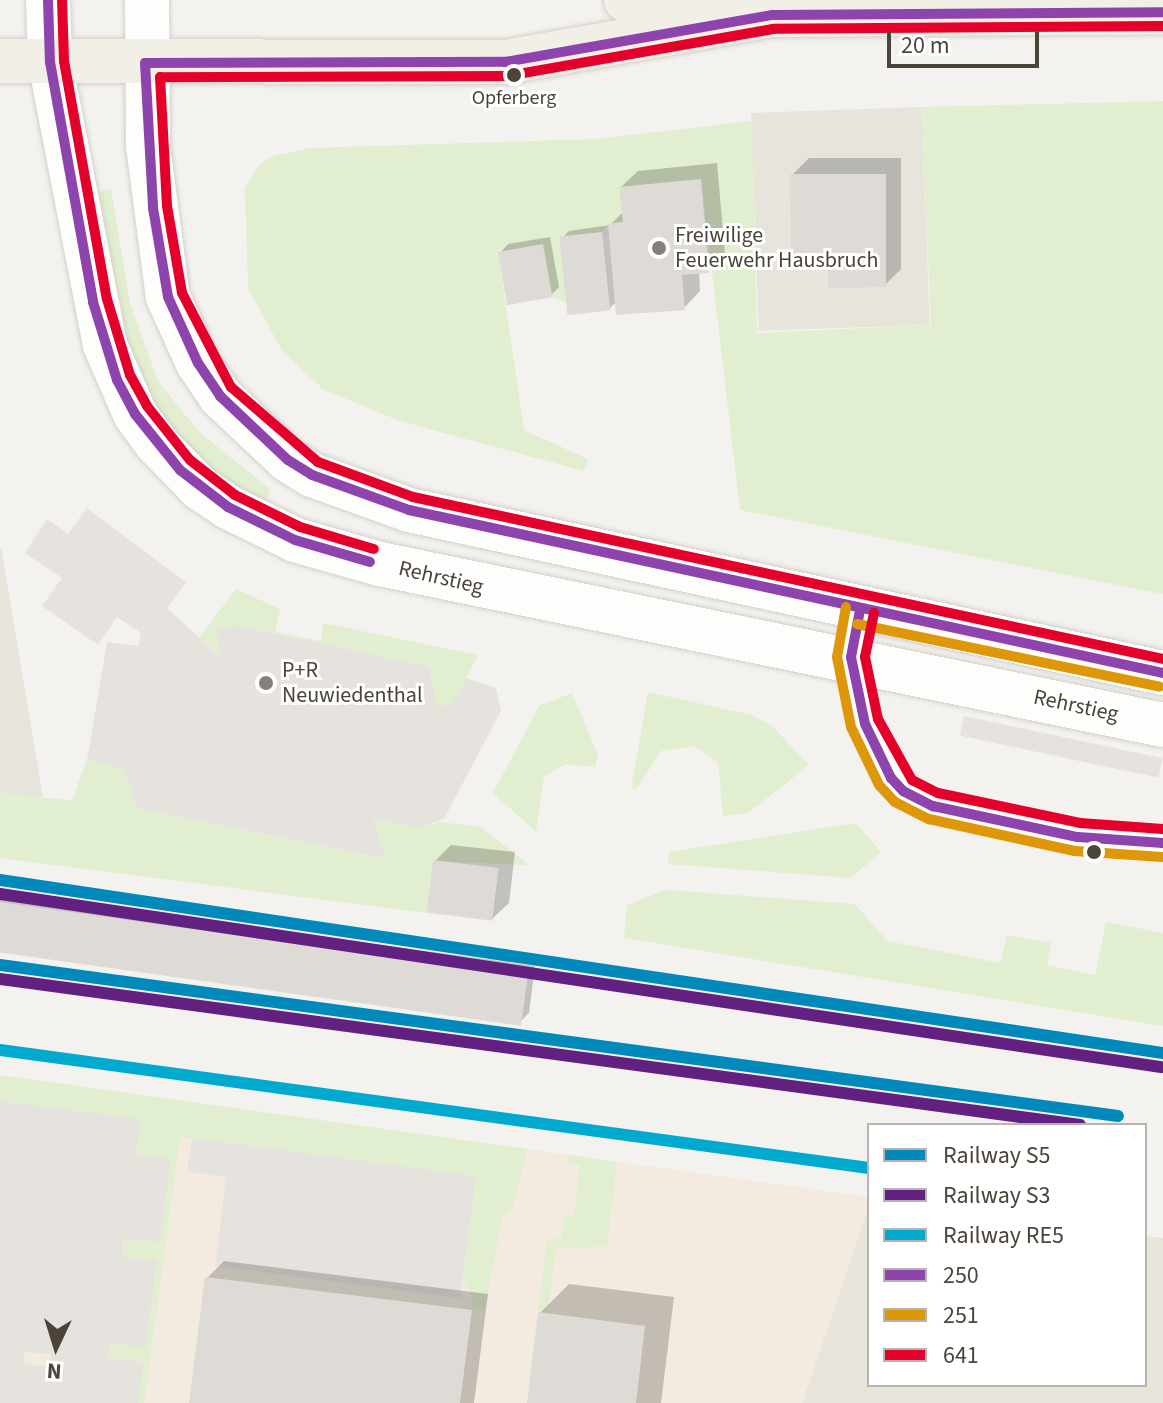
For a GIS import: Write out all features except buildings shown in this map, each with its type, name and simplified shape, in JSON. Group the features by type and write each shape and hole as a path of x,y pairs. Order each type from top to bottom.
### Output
{"main road":[{"path":"626,0 772,15 1163,12"},
{"path":"0,61 505,62 772,15"}],"street":[{"name":"Rehrstieg","path":"48,0 50,62 105,345 135,414 200,488 262,526 333,553 523,596 851,657 1163,725"},
{"path":"147,0 145,63 153,208 168,297 192,351 220,396 266,443 312,475 409,510 860,610 1163,673"}],"lane":[{"path":"860,610 851,657 876,751 891,778 919,801 1078,837 1163,843"}],"shaded area":[{"path":"922,107 930,325 759,331 751,113"},
{"name":"P+R Neuwiedenthal","path":"87,508 186,582 167,608 221,658 216,629 234,625 429,666 437,705 451,706 466,678 496,688 501,711 444,819 419,828 373,819 385,859 137,808 124,769 87,760 107,642 138,646 141,633 117,617 98,645 42,606 62,578 25,553 47,519 68,534"},
{"path":"0,546 2,552 43,797 0,794"},
{"path":"964,716 1163,758 1158,778 960,736"},
{"path":"0,1093 522,1165 527,1149 867,1197 867,1211 802,1403 0,1403"},
{"path":"0,1101 141,1119 136,1154 171,1159 160,1242 124,1240 123,1257 157,1260 146,1347 110,1344 109,1358 144,1362 138,1403 0,1403","holes":["24,1352 51,1354 50,1367 24,1364"]},
{"path":"192,1138 476,1176 460,1298 215,1266 226,1177 187,1172"},
{"path":"867,1211 867,1387 1147,1387 1147,1236 1163,1238 1163,1403 802,1403"}],"green space":[{"path":"1163,101 1163,594 740,510 701,179 620,187 623,222 608,224 602,232 560,238 566,302 552,297 543,244 498,252 524,430 588,459 584,471 400,421 324,390 282,351 248,288 245,188 258,166 273,156 310,148 596,139 752,121 757,333 931,325 922,107"},
{"path":"111,189 130,303 158,381 199,432 270,489 266,505 188,457 134,378 94,192"},
{"path":"236,589 280,609 275,632 321,641 323,623 478,655 451,707 437,705 429,666 254,629 222,659 199,638"},
{"path":"648,692 752,715 771,725 809,765 748,813 723,816 718,762 694,746 661,751 637,788 631,790"},
{"path":"572,693 598,755 595,767 565,764 544,777 536,832 493,793 539,706"},
{"path":"87,760 125,769 137,808 384,859 372,819 419,828 440,822 481,827 529,865 433,861 427,913 0,858 0,794 72,800"},
{"path":"856,823 881,852 851,878 668,864 669,852"},
{"path":"666,890 855,904 887,941 1000,963 1007,935 1051,943 1047,965 1095,975 1106,922 1163,933 1163,1026 624,938 627,905"},
{"path":"0,1075 527,1149 511,1212 502,1216 485,1308 472,1310 471,1292 462,1281 476,1176 180,1137 144,1403 138,1403 144,1362 109,1358 110,1343 146,1346 157,1260 123,1257 125,1239 160,1242 136,1154 141,1120 0,1101"},
{"path":"569,1155 617,1162 607,1246 556,1249 547,1314 538,1312 547,1241 562,1237 565,1215 574,1215 580,1164 569,1162"}],"rail line":[{"name":"S5","path":"0,880 1163,1053"},
{"name":"S3","path":"0,894 1161,1067"},
{"name":"S5","path":"0,965 1118,1116"},
{"name":"S3","path":"0,979 1065,1123"},
{"name":"RE5","path":"0,1050 867,1168"}],"transit line":[{"name":"250","path":"48,0 50,62 93,302 117,380 135,414 180,470 228,507 295,540 370,562"},
{"name":"641","path":"62,0 64,61 107,299 130,375 147,406 190,460 235,495 300,527 374,549"},
{"name":"250","path":"145,63 505,62 772,15 1163,12"},
{"name":"641","path":"1163,26 773,29 506,76 160,77 167,206 182,293 231,387 318,462 413,497 1163,659"},
{"name":"250","path":"145,63 153,208 168,297 198,363 220,396 288,460 312,475 409,510 1163,673"},
{"name":"251","path":"846,607 837,657 851,727 879,785 895,802 929,819 1075,851 1162,857"},
{"name":"250","path":"860,610 851,657 865,724 891,778 903,791 933,806 1078,837 1163,843"},
{"name":"641","path":"874,613 865,657 878,719 912,780 938,793 1080,823 1163,829"},
{"name":"251","path":"857,624 1160,687"}],"place":[{"name":"Opferberg","path":"514,75"},
{"name":"Freiwilige Feuerwehr Hausbruch","path":"659,248"},
{"name":"P+R Neuwiedenthal","path":"266,683"}]}
